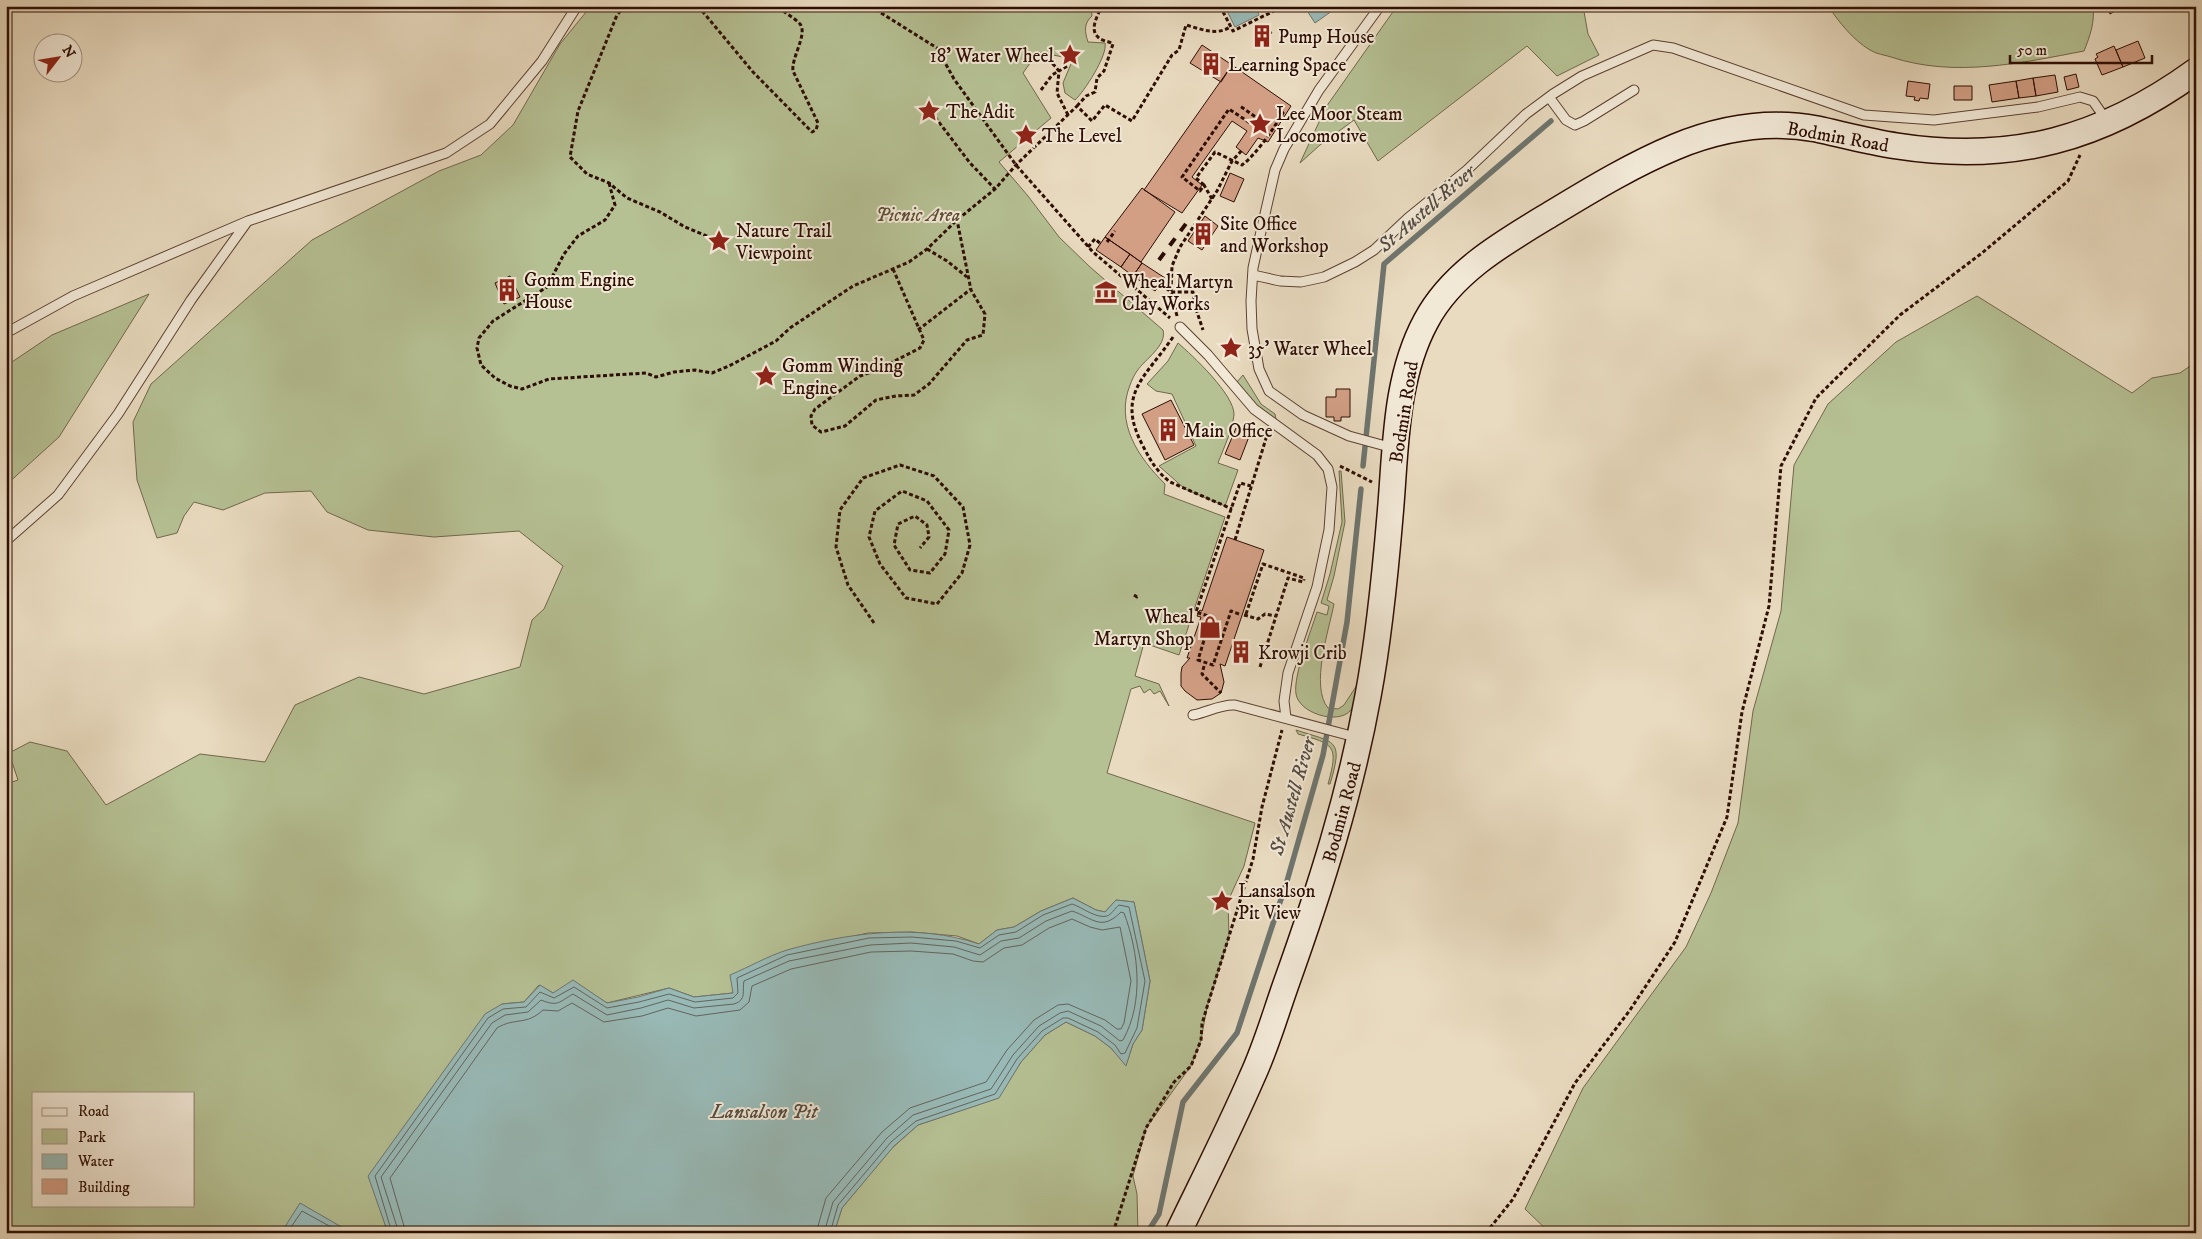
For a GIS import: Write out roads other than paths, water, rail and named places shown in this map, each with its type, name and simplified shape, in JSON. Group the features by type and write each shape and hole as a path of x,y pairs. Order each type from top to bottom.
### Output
{"main road":[{"name":"Bodmin Road","path":"1178,1233 1254,1074 1315,905 1332,852 1352,736 1376,646 1392,492 1387,446 1418,338 1440,299 1473,266 1523,231 1592,189 1671,149 1724,131 1768,125 1815,129 1896,146 1978,152 2024,147 2100,127 2145,105 2196,71"}],"lane":[{"path":"6,333 73,296 248,221 446,153 490,124 542,61 577,6"},
{"path":"1380,6 1319,90 1284,148 1275,170 1253,275 1251,301 1252,329 1258,369 1269,391 1304,415 1349,436 1387,446"},
{"path":"1253,275 1280,281 1301,282 1324,277 1355,262 1374,250 1408,218 1467,170 1526,114 1549,97 1582,76 1652,46 1673,48 1864,115 1934,120 2038,107 2080,97 2093,101 2100,127"},
{"path":"1549,97 1566,120 1575,125 1634,90"},
{"path":"6,541 58,495 118,414 191,300 248,221"},
{"path":"1180,327 1208,355 1254,409 1317,455 1328,469 1332,486 1329,530 1318,584 1288,673 1284,701 1286,718"},
{"path":"1193,715 1210,711 1224,704 1235,705 1352,736"}],"water":[{"path":"1232,6 1255,6 1259,15 1235,27 1226,9"},
{"path":"1304,6 1339,6 1315,23"},
{"name":"Lansalson Pit","path":"1073,898 1096,910 1105,912 1116,900 1134,902 1150,981 1142,1030 1133,1044 1126,1066 1111,1048 1095,1036 1066,1022 1045,1035 1021,1062 999,1098 918,1125 894,1146 842,1208 834,1233 388,1233 368,1176 485,1014 502,1004 524,1002 540,985 553,993 573,980 607,1003 669,988 694,997 733,993 730,975 787,950 858,935 907,932 955,938 979,944 997,930 1014,927 1041,911"},
{"path":"300,1203 352,1233 281,1233"}],"waterway":[{"name":"St Austell River","path":"1363,466 1384,264 1551,121"},
{"name":"St Austell River","path":"1147,1233 1159,1214 1183,1102 1237,1033 1287,881 1323,755 1347,622 1361,489"}],"railway":[{"path":"1159,260 1191,217"}],"place":[{"name":"Pump House","path":"1262,36"},
{"name":"18' Water Wheel","path":"1070,55"},
{"name":"Learning Space","path":"1211,64"},
{"name":"The Adit","path":"929,111"},
{"name":"Lee Moor Steam Locomotive","path":"1260,124"},
{"name":"The Level","path":"1026,135"},
{"name":"Site Office and Workshop","path":"1203,234"},
{"name":"Nature Trail Viewpoint","path":"719,241"},
{"name":"Gomm Engine House","path":"507,290"},
{"name":"Wheal Martyn Clay Works","path":"1106,292"},
{"name":"35' Water Wheel","path":"1231,348"},
{"name":"Gomm Winding Engine","path":"766,376"},
{"name":"Main Office","path":"1168,430"},
{"name":"Wheal Martyn Shop","path":"1210,627"},
{"name":"Krowji Crib","path":"1241,652"},
{"name":"Lansalson Pit View","path":"1222,901"}],"park label":[{"name":"Picnic Area","path":"918,214"}]}
